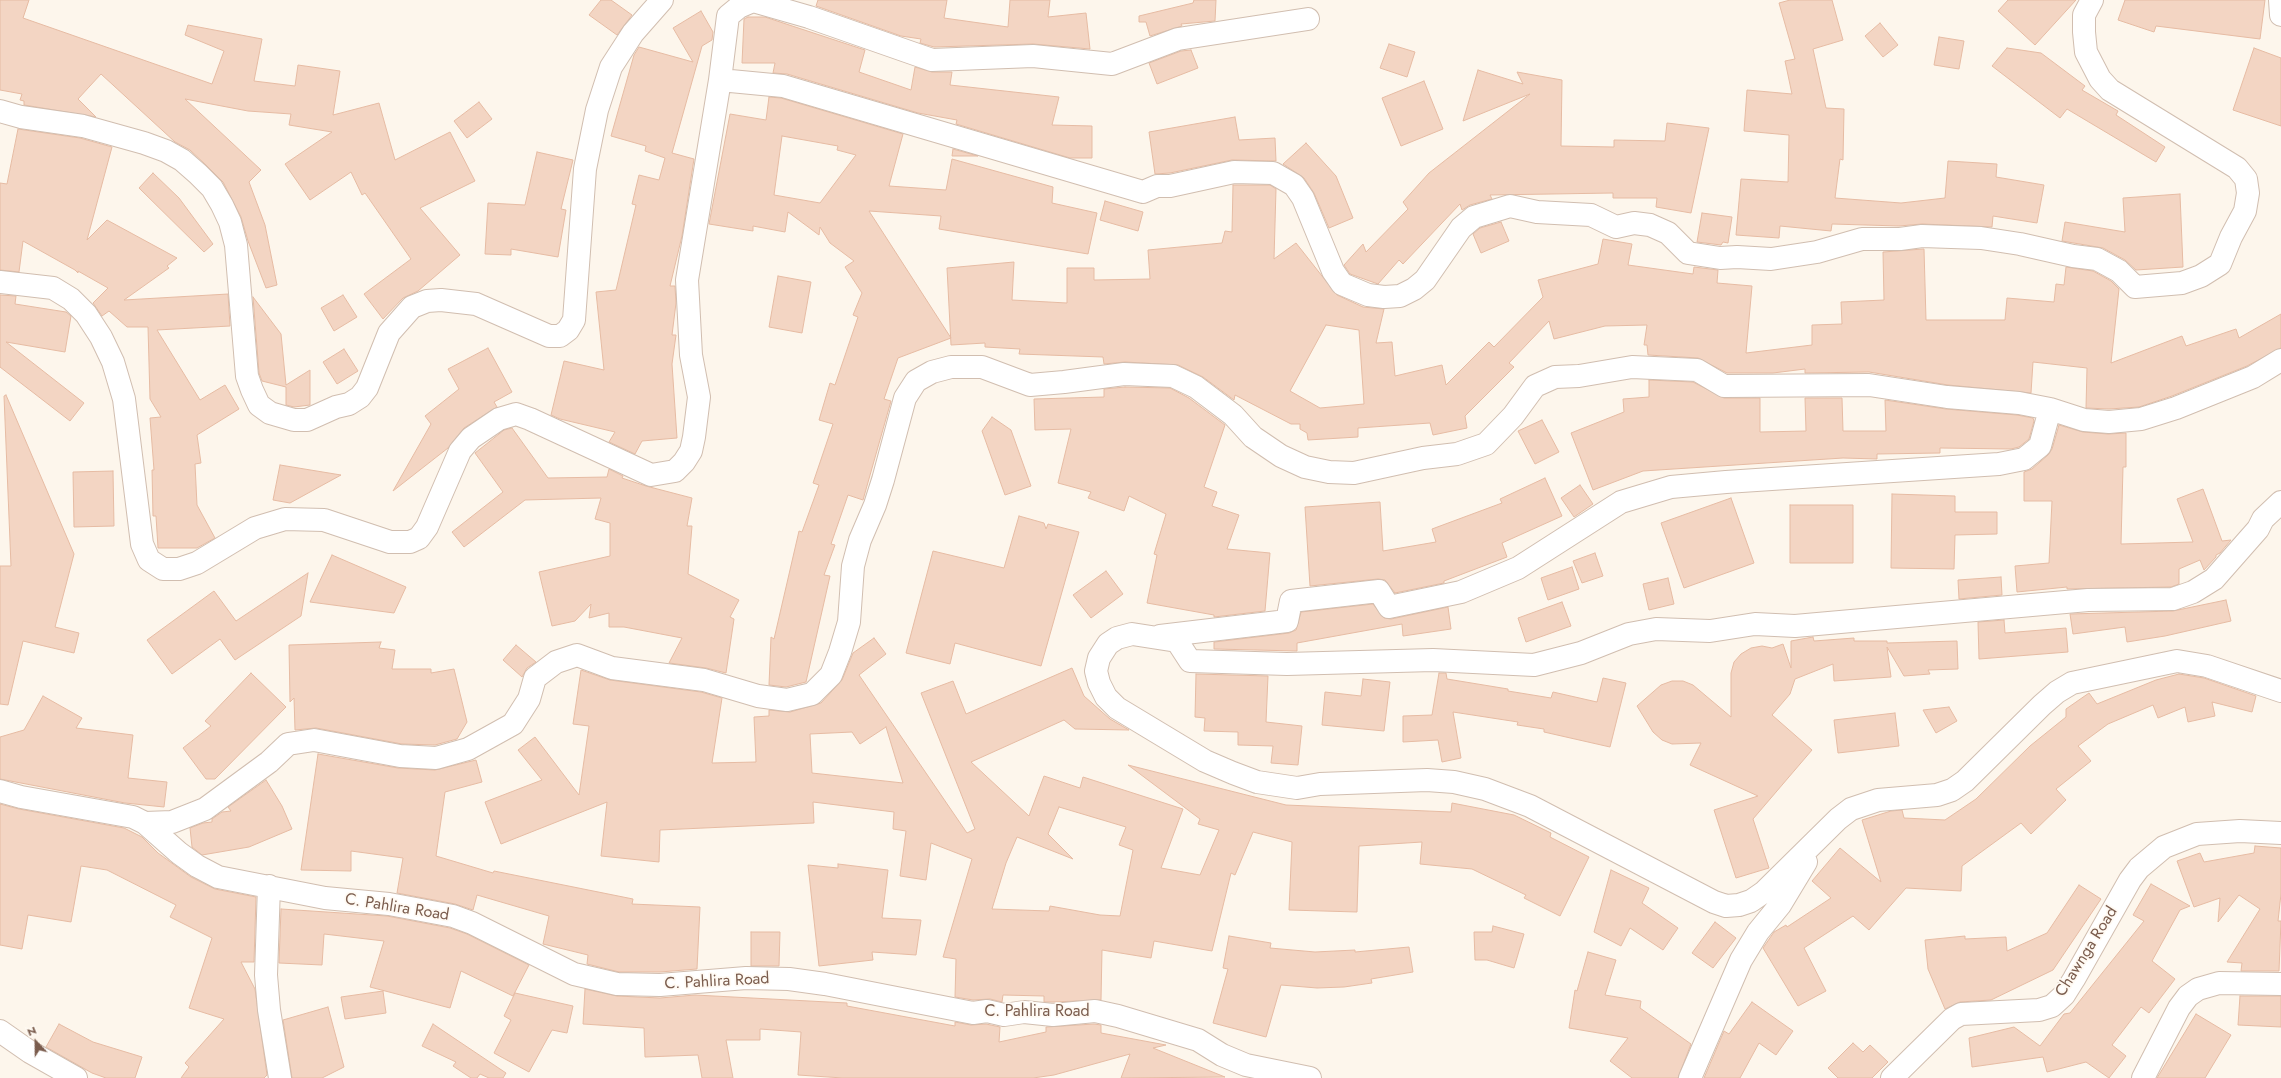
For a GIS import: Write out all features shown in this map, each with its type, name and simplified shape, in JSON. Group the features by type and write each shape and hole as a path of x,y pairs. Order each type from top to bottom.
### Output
{"street":[{"path":"0,111 21,117 83,126 144,143 166,151 182,160 212,188 230,222 236,246 247,376 252,390 259,405 270,413 294,420 307,420 349,404 360,397 368,388 389,333 412,307 427,301 441,300 476,304 549,336 560,336 568,330 574,320 585,169 597,110 611,67 633,33 662,0"},
{"path":"720,80 783,86 1143,192 1158,186 1170,186 1234,172 1272,172 1294,185 1303,198 1333,271 1342,284 1353,290 1373,296 1400,296 1414,289 1425,280 1461,228 1474,217 1510,206 1537,212 1590,215 1616,227 1634,223 1650,225 1668,233 1688,253 1720,258 1771,259 1817,252 1862,239 1900,239 1922,236 1981,238 2020,244 2074,256 2097,258 2118,272 2135,287 2182,283 2201,276 2220,264 2231,236 2244,211 2248,193 2246,179 2238,168 2110,90 2100,79 2086,52 2084,15 2092,0"},
{"path":"2280,0 2281,15"},
{"path":"0,282 53,288 72,299 86,314 101,336 113,362 124,399 142,544 149,560 163,569 179,568 197,563 255,528 285,519 324,520 390,542 410,542 418,538 427,527 460,451 471,438 499,419 516,414 530,419 651,475 675,471 684,462 691,451 699,397 691,355 687,280 720,80 728,16 739,7 753,1 809,17 932,60 1033,56 1112,64 1178,39 1308,19"},
{"path":"0,791 21,797 133,817 145,823 172,822 206,809 269,762 288,744 314,740 400,756 436,758 468,749 513,724 529,699 535,678 556,662 577,655 612,668 704,680 731,689 772,698 787,700 812,694 831,675 840,652 849,622 853,566 860,540 875,505 883,480 905,398 916,381 932,372 951,367 982,367 1030,385 1124,374 1173,376 1196,387 1233,415 1253,437 1281,456 1305,467 1348,473 1457,454 1486,444 1513,416 1535,386 1555,377 1579,376 1632,367 1697,370 1724,386 1869,385 2050,409 2084,420 2109,422 2142,419 2176,408 2253,377 2281,360"},
{"path":"1150,637 1287,621 1290,601 1379,591 1389,607 1461,592 1518,568 1621,502 1671,488 1726,482 1999,464 2024,459 2040,446 2050,409"},
{"path":"2281,502 2263,519 2258,529 2214,579 2193,592 2173,599 2088,600 1795,626 1755,624 1710,631 1656,629 1629,634 1581,653 1534,665 1433,660 1272,664 1190,661 1177,641 1132,634 1117,638 1108,644 1099,658 1096,671 1099,683 1106,697 1117,708 1205,761 1257,782 1297,788 1320,784 1427,780 1454,782 1485,789 1530,806 1714,902 1726,906 1739,905 1751,901 1764,892 1826,830 1847,812 1865,804 1883,800 1937,795 1952,790 1964,781 2057,692 2079,681 2177,662 2207,666 2269,689 2281,691"},
{"path":"0,785 21,797"},
{"name":"C. Pahlira Road","path":"145,823 179,853 197,866 218,877 325,898 382,903 453,916 472,923 574,974 617,984 660,985 746,978 789,979 825,984 974,1012 987,1011 1004,1015 1024,1012 1053,1015 1095,1011 1118,1016 1198,1040 1222,1055 1246,1065 1310,1078"},
{"path":"1690,1078 1741,960 1758,932 1780,905 1826,830"},
{"name":"Chawnga Road","path":"1892,1078 1952,1019 1961,1014 2039,1010 2052,1006 2064,995 2074,979 2130,880 2139,868 2164,847 2197,834 2240,831 2281,833"},
{"path":"269,886 266,975 269,1010 280,1078"},
{"path":"2143,1078 2179,1008 2193,993 2210,985 2219,983 2281,984"},
{"path":"0,1031 30,1052 76,1078"}],"building":[{"path":"0,0 29,0 23,18 212,84 224,51 185,35 188,25 262,39 254,81 295,86 298,65 340,71 333,115 379,103 395,160 450,132 475,181 420,208 460,255 418,291 403,298 383,319 364,294 411,259 365,193 362,195 351,172 310,200 285,164 332,132 289,125 291,114 248,111 185,99 261,170 249,182 265,225 277,285 266,288 248,241 241,217 223,182 190,150 175,142 101,74 78,99 96,117 24,105 24,101 20,100 22,94 0,90"},
{"path":"601,0 611,0 632,15 617,35 589,15"},
{"path":"818,0 947,0 944,18 1008,27 1010,0 1050,0 1048,17 1086,13 1090,49 1033,44 934,47 920,43 921,39 901,36 816,6"},
{"path":"1194,0 1216,0 1215,21 1181,24 1182,26 1150,36 1146,22 1139,22 1139,16 1193,3"},
{"path":"1790,0 1832,0 1843,40 1813,49 1826,108 1844,109 1843,160 1840,159 1835,198 1901,203 1945,198 1948,161 1997,164 1996,177 2044,185 2037,223 1993,216 1992,227 1922,224 1899,226 1832,224 1831,231 1780,226 1779,238 1736,235 1741,179 1788,182 1789,135 1744,131 1747,90 1792,94 1785,61 1795,59 1779,3"},
{"path":"2008,0 2076,0 2035,45 1998,11"},
{"path":"2125,0 2265,0 2260,39 2156,26 2154,32 2118,20"},
{"path":"701,11 713,32 712,40 702,46 672,153 694,159 682,236 670,286 675,286 676,303 672,335 676,335 672,364 677,438 642,441 635,454 609,442 615,432 560,419 551,415 564,361 604,370 596,292 616,290 636,205 632,204 639,175 659,180 665,158 645,151 646,146 611,136 634,55 639,47 693,62 673,28"},
{"path":"748,17 765,17 865,50 859,72 911,90 915,67 932,72 952,72 950,85 1059,97 1052,125 1092,126 1092,158 1070,158 956,124 957,120 918,113 787,74 773,73 775,63 742,63 744,19"},
{"path":"1880,23 1898,45 1883,57 1865,36"},
{"path":"1939,37 1964,41 1959,69 1934,65"},
{"path":"1389,44 1415,52 1407,77 1380,68"},
{"path":"2007,48 2041,53 2085,86 2082,90 2118,111 2116,115 2165,147 2156,162 2067,109 2060,118 1992,66"},
{"path":"2254,48 2281,58 2281,126 2233,110"},
{"path":"1191,50 1198,68 1157,84 1149,63 1181,51"},
{"path":"1478,70 1523,84 1517,72 1562,80 1561,146 1614,147 1614,140 1665,141 1667,123 1709,128 1691,213 1656,207 1657,198 1613,198 1613,193 1490,195 1492,199 1470,205 1462,210 1460,204 1403,264 1399,260 1378,284 1350,274 1344,265 1363,244 1366,252 1408,209 1403,202 1429,173 1530,94 1463,121"},
{"path":"1424,81 1443,129 1401,146 1382,98"},
{"path":"769,97 781,98 903,134 889,186 946,190 952,159 1053,187 1052,203 1097,213 1088,254 939,229 941,216 869,211 951,338 898,358 884,399 891,401 863,500 848,495 831,544 835,545 824,575 830,576 806,682 786,687 769,685 771,637 774,639 799,531 802,532 819,485 813,483 833,424 819,420 830,383 835,385 858,317 853,315 862,293 845,267 854,261 830,243 820,227 819,235 788,212 785,232 753,226 753,231 709,224 730,114 766,120","holes":["782,136 838,146 837,150 856,155 820,203 774,195"]},
{"path":"479,102 492,119 467,138 454,121"},
{"path":"1235,117 1239,140 1275,138 1276,161 1232,160 1170,173 1155,174 1149,132"},
{"path":"18,129 80,138 112,147 87,240 107,220 177,258 167,266 169,268 124,300 228,294 230,326 157,330 200,400 225,385 239,409 197,435 201,463 195,464 197,505 215,538 197,548 158,548 156,516 153,516 152,470 154,470 150,418 161,417 150,399 148,327 127,327 109,311 102,316 93,303 108,288 78,271 78,273 23,241 19,272 0,270 0,183 7,184"},
{"path":"1306,143 1336,176 1353,218 1329,228 1314,193 1304,178 1283,164"},
{"path":"953,149 978,156 952,156"},
{"path":"537,152 573,160 561,209 566,210 558,257 511,249 511,255 485,254 488,203 525,205"},
{"path":"153,173 179,198 213,244 204,252 139,188"},
{"path":"1233,185 1270,185 1276,189 1274,259 1296,243 1337,295 1363,307 1384,309 1376,343 1392,342 1395,376 1442,365 1446,385 1489,342 1494,347 1543,297 1538,280 1598,264 1603,239 1632,244 1628,265 1693,274 1694,267 1718,270 1717,283 1752,286 1746,353 1812,345 1812,325 1842,324 1841,302 1884,300 1883,252 1923,249 1926,320 2005,320 2007,298 2054,302 2056,284 2064,285 2066,267 2093,271 2111,281 2119,289 2111,363 2182,336 2186,346 2236,329 2239,338 2281,314 2281,348 2247,366 2172,396 2139,407 2109,409 2086,408 2087,368 2033,362 2031,393 1948,385 1869,372 1805,373 1805,369 1773,373 1727,373 1698,358 1648,355 1647,345 1644,345 1647,325 1605,326 1554,339 1549,321 1509,363 1514,367 1465,416 1467,428 1433,435 1430,423 1358,428 1358,437 1308,440 1307,433 1300,429 1300,424 1291,424 1235,395 1234,400 1203,377 1178,365 1125,362 1104,364 1103,357 1019,354 1020,349 985,347 985,343 951,345 947,268 1014,262 1012,300 1067,303 1067,268 1094,268 1094,280 1150,279 1148,250 1222,243 1225,231 1232,232","holes":["1326,325 1359,330 1364,404 1320,408 1290,391"]},
{"path":"2180,194 2183,267 2136,270 2125,260 2103,248 2062,241 2065,222 2125,232 2123,198"},
{"path":"1105,201 1143,212 1138,231 1100,220"},
{"path":"1702,213 1732,217 1728,243 1723,242 1721,245 1697,242"},
{"path":"1501,222 1509,241 1481,253 1473,234 1480,228"},
{"path":"778,276 811,282 802,333 769,327"},
{"path":"0,295 16,296 15,304 66,312 71,316 65,352 6,342 84,403 70,421 0,367"},
{"path":"343,295 357,317 334,331 321,308"},
{"path":"253,297 281,334 286,385 310,370 310,405 294,407 286,405 286,387 262,381 259,373"},
{"path":"488,348 512,392 494,402 497,407 464,428 448,448 393,491 431,424 425,416 459,389 448,369"},
{"path":"344,349 358,371 337,384 323,362"},
{"path":"1649,380 1693,382 1724,398 1760,398 1760,432 1806,431 1805,398 1842,398 1843,431 1886,431 1885,400 1946,409 2017,415 2033,418 2034,421 2029,439 2019,447 2011,449 1940,448 1940,453 1877,454 1877,459 1843,458 1643,471 1593,490 1571,433 1624,412 1623,399 1649,397"},
{"path":"1125,387 1170,388 1189,398 1225,425 1204,487 1217,492 1212,506 1239,515 1227,549 1270,553 1265,611 1214,617 1214,615 1147,603 1157,555 1154,554 1166,514 1129,496 1124,511 1088,498 1091,492 1058,483 1071,429 1035,430 1034,399 1104,397 1104,389"},
{"path":"6,395 74,554 55,627 79,633 74,653 23,641 8,705 0,704 0,566 11,566 4,396"},
{"path":"992,417 1011,430 1031,486 1005,495 982,431"},
{"path":"1542,420 1559,452 1535,464 1518,431"},
{"path":"2059,425 2083,432 2108,434 2126,433 2126,467 2123,467 2121,544 2193,542 2177,499 2203,489 2222,541 2231,540 2204,570 2200,560 2179,569 2179,584 2171,587 2067,589 2067,587 2017,592 2015,566 2049,563 2052,501 2024,501 2024,472 2032,469 2048,455 2052,449"},
{"path":"512,428 548,478 607,477 609,469 623,476 622,478 692,498 687,526 692,526 688,574 739,600 730,617 734,619 726,673 706,668 669,663 682,638 624,627 609,627 609,613 589,618 591,604 575,621 552,626 539,572 610,556 610,523 595,519 601,498 525,500 464,547 452,532 503,492 475,453 504,430"},
{"path":"280,465 341,475 290,503 273,500"},
{"path":"113,471 114,526 74,527 73,472"},
{"path":"1545,478 1562,516 1502,543 1507,557 1444,581 1444,583 1395,593 1385,580 1378,579 1310,586 1305,507 1380,502 1383,551 1436,542 1432,529 1502,503 1500,499"},
{"path":"1580,485 1593,504 1574,517 1561,498"},
{"path":"1892,494 1955,496 1955,512 1997,512 1997,534 1955,535 1954,569 1891,568"},
{"path":"1731,498 1754,563 1684,588 1661,523"},
{"path":"1790,505 1853,505 1853,563 1790,563"},
{"path":"1019,516 1044,523 1046,529 1048,524 1079,532 1041,666 955,643 950,664 906,653 933,551 1004,568"},
{"path":"1595,553 1603,576 1582,583 1573,561"},
{"path":"332,555 406,587 394,613 310,602"},
{"path":"1572,567 1579,589 1548,600 1541,578"},
{"path":"1106,571 1123,594 1091,618 1073,595"},
{"path":"308,573 301,616 235,660 220,639 172,674 147,640 214,591 236,621"},
{"path":"2001,577 2002,595 1959,599 1958,580"},
{"path":"1668,578 1674,604 1649,610 1643,584"},
{"path":"2226,600 2231,621 2165,636 2127,642 2125,627 2073,634 2070,614 2173,611"},
{"path":"1562,602 1571,626 1526,642 1518,618"},
{"path":"1373,604 1384,618 1391,619 1448,607 1451,629 1403,636 1402,624 1297,643 1297,651 1214,649 1214,642 1289,633 1296,630 1301,612"},
{"path":"2004,620 2005,633 2066,628 2068,652 1979,659 1978,622"},
{"path":"1813,637 1814,641 1854,638 1854,641 1887,641 1887,643 1957,641 1958,669 1928,670 1930,674 1904,676 1887,647 1891,677 1834,681 1833,664 1795,679 1790,694 1772,715 1812,750 1753,819 1769,868 1736,878 1714,810 1758,796 1690,765 1701,743 1672,744 1662,740 1653,732 1637,706 1661,685 1672,681 1683,681 1693,685 1731,717 1731,673 1734,662 1741,654 1751,648 1762,646 1772,648 1783,644 1791,668 1791,641"},
{"path":"874,638 886,654 859,675 967,833 975,829 921,693 953,681 966,714 1072,668 1084,696 1110,719 1129,730 1075,729 1064,720 971,762 1029,816 1044,776 1080,788 1083,777 1183,809 1161,868 1200,875 1219,830 1198,824 1200,819 1128,765 1286,805 1451,812 1452,803 1514,815 1551,833 1550,837 1589,857 1560,916 1524,898 1526,895 1472,869 1420,864 1422,842 1359,846 1357,912 1289,910 1292,842 1253,832 1235,875 1231,873 1212,951 1154,941 1151,958 1102,950 1101,1000 1044,1002 1044,996 1003,995 1002,1002 990,999 973,1000 955,997 956,959 943,957 972,859 931,843 926,880 900,876 906,831 893,829 894,812 813,802 814,823 660,830 659,862 601,856 607,802 501,844 485,802 542,780 518,750 535,737 579,795 589,726 573,724 581,670 610,680 701,692 722,698 712,763 756,762 754,717 769,716 769,710 790,712 821,703 842,680 853,653","holes":["886,727 903,783 812,773 810,734 852,732 860,744","1059,807 1126,827 1119,845 1133,850 1120,916 1100,915 1050,906 1049,911 992,909 1006,863 1017,837 1073,859 1048,834"]},
{"path":"381,642 379,648 395,650 392,669 431,669 431,673 454,669 467,722 457,739 435,745 402,744 316,728 295,730 294,698 290,702 289,645"},
{"path":"516,645 536,662 527,668 522,677 503,660"},
{"path":"251,673 286,707 215,779 206,779 183,748 211,726 205,721"},
{"path":"1439,673 1446,673 1447,679 1508,689 1508,691 1551,698 1553,692 1597,702 1603,678 1626,683 1610,747 1544,732 1544,729 1517,725 1518,722 1453,712 1461,758 1442,762 1438,740 1403,742 1403,716 1432,715"},
{"path":"1196,674 1268,676 1266,722 1302,726 1298,765 1271,763 1273,746 1238,745 1238,732 1204,731 1205,718 1195,717"},
{"path":"2179,674 2204,678 2256,696 2252,712 2212,702 2215,716 2188,722 2185,707 2158,718 2153,705 2108,724 2078,746 2091,761 2056,789 2066,800 2031,834 2021,823 1962,866 1961,891 1906,888 1869,930 1853,916 1804,948 1826,991 1798,1006 1763,948 1774,932 1786,925 1787,927 1831,898 1812,881 1840,848 1881,882 1862,820 1891,811 1902,810 1904,818 1945,820 1976,799 2030,746 2066,717 2066,709 2089,693 2097,704 2156,680"},
{"path":"1363,679 1390,682 1384,731 1322,725 1325,692 1361,696"},
{"path":"43,696 82,718 76,728 133,735 128,778 167,782 164,807 125,803 0,779 0,737 24,730"},
{"path":"1949,707 1957,721 1936,733 1923,710"},
{"path":"1895,713 1899,746 1838,753 1834,720"},
{"path":"318,754 398,768 435,770 476,760 482,782 445,792 436,856 493,873 494,871 633,899 632,904 700,907 697,969 660,972 619,972 587,964 588,955 543,944 549,916 477,895 473,910 455,904 397,893 403,858 351,851 351,871 301,870"},
{"path":"266,780 282,806 292,829 249,847 202,855 192,847 190,828 203,823 212,822 212,819 222,812 231,811 228,807"},
{"path":"0,804 19,809 124,828 142,837 158,853 191,877 215,889 256,897 254,962 241,962 255,989 267,1075 264,1078 181,1078 189,1067 185,1063 224,1019 189,1008 212,938 170,917 176,905 107,870 81,866 71,922 28,915 22,949 0,945"},
{"path":"2255,846 2281,848 2281,894 2278,921 2281,921 2279,971 2241,971 2242,963 2227,962 2260,909 2239,895 2218,922 2220,898 2194,907 2177,861 2200,853 2204,862 2254,853"},
{"path":"838,864 888,870 882,918 921,920 916,955 872,952 873,960 819,966 808,865 838,868"},
{"path":"1611,870 1649,888 1642,903 1678,928 1663,950 1630,928 1621,946 1594,932"},
{"path":"2151,884 2190,906 2180,910 2152,961 2175,979 2149,1013 2141,1007 2112,1045 2126,1056 2109,1078 2086,1062 2047,1072 2043,1057 1972,1067 1969,1038 2014,1027 2040,1046 2064,1014 2070,1013 2144,921 2133,915"},
{"path":"2079,885 2101,899 2053,970 1991,1000 1960,1002 1945,1009 1928,969 1925,940 1965,936 1965,939 2006,937 2007,951 2047,933"},
{"path":"281,909 387,916 450,928 467,934 529,965 513,996 461,971 450,1008 370,987 384,941 324,934 322,965 279,963"},
{"path":"1715,922 1736,938 1713,968 1692,953"},
{"path":"1493,926 1524,934 1514,968 1487,960 1475,960 1474,932 1492,932"},
{"path":"751,932 780,932 779,966 751,966"},
{"path":"1229,936 1271,943 1270,948 1315,952 1355,950 1355,952 1409,947 1413,972 1371,979 1372,983 1344,987 1317,988 1281,985 1266,1037 1213,1023 1228,969 1223,968"},
{"path":"1588,952 1616,960 1605,995 1641,1001 1640,1008 1691,1044 1678,1078 1632,1078 1610,1061 1628,1038 1569,1028 1575,990 1577,991"},
{"path":"585,989 617,996 660,998 695,995 847,1003 847,1006 955,1026 955,1022 971,1025 986,1024 1000,1027 999,1042 1046,1032 1046,1027 1094,1024 1101,1025 1101,1033 1166,1045 1153,1048 1225,1077 1121,1078 1130,1054 1054,1075 1033,1078 843,1078 798,1075 801,1032 760,1029 760,1040 726,1040 733,1078 702,1078 698,1055 645,1057 644,1028 583,1024"},
{"path":"383,991 386,1013 345,1019 341,997"},
{"path":"515,993 573,1006 567,1033 552,1030 529,1072 494,1053 511,1020 504,1016"},
{"path":"2240,996 2281,996 2281,1027 2238,1025"},
{"path":"1752,1002 1793,1031 1776,1055 1759,1043 1740,1078 1704,1078 1724,1031 1729,1034"},
{"path":"328,1007 344,1067 322,1078 292,1078 283,1020"},
{"path":"2196,1014 2231,1035 2205,1078 2157,1078"},
{"path":"59,1024 93,1042 142,1057 135,1078 106,1078 92,1073 46,1047"},
{"path":"433,1024 506,1073 503,1078 489,1078 480,1074 477,1078 471,1078 453,1066 456,1062 422,1046"},
{"path":"1853,1043 1863,1052 1870,1045 1888,1062 1872,1078 1838,1078 1828,1068"}]}
